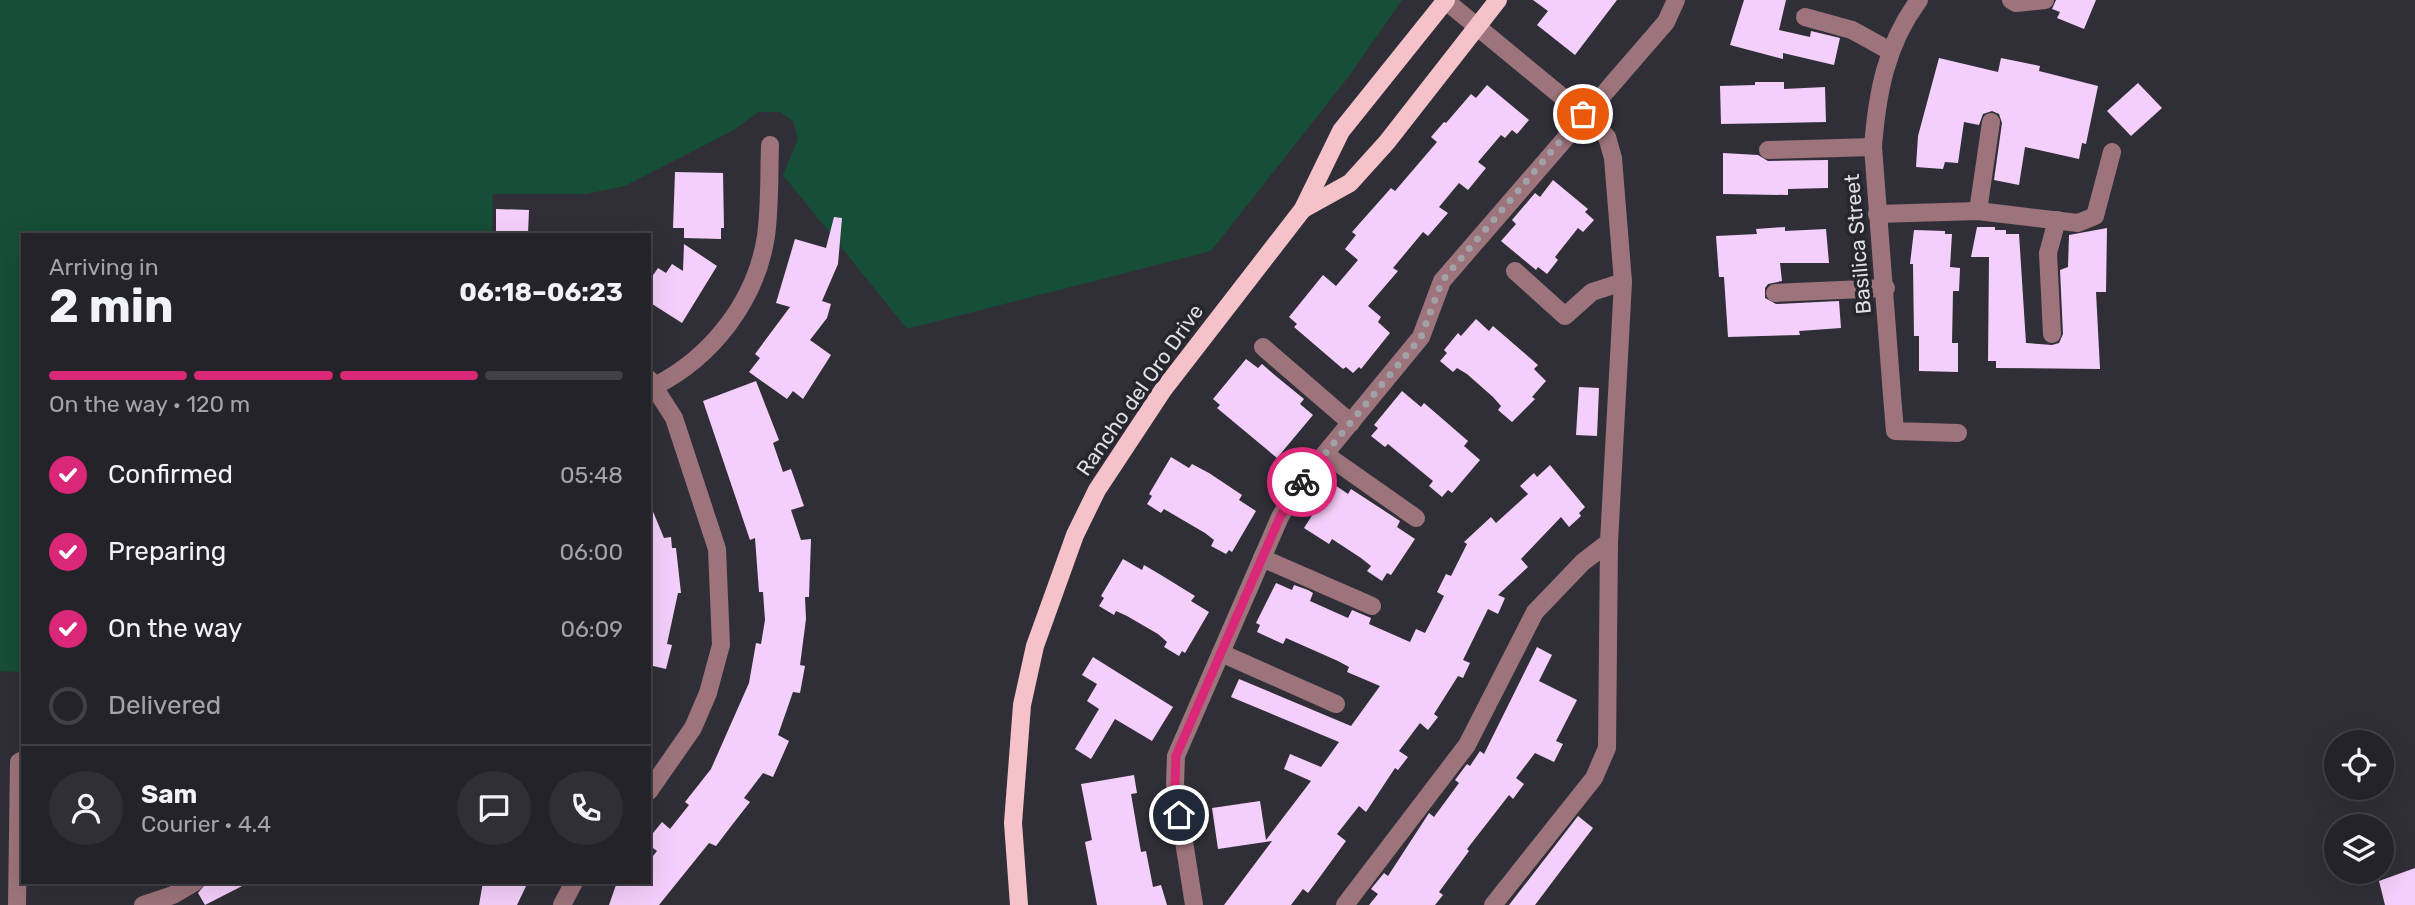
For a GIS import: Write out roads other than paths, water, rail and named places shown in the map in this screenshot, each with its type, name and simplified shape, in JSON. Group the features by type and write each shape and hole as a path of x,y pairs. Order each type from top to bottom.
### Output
{"main road":[{"name":"Rancho del Oro Drive","path":"1019,905 1013,823 1022,705 1035,646 1075,535 1097,490 1163,390 1303,209 1341,131 1446,0"},
{"name":"Rancho del Oro Drive","path":"1303,209 1350,183 1387,142 1498,0"}],"street":[{"path":"1446,0 1583,114 1606,137 1613,158 1623,282 1609,541 1606,748 1594,778 1493,905"},
{"path":"1194,905 1175,784 1176,756 1290,498 1421,337 1442,281 1583,114 1666,22 1676,0"},
{"name":"Basilica Street","path":"1919,0 1890,51 1877,94 1873,147 1895,431 1958,433"},
{"path":"2011,0 2016,3 2045,0"},
{"path":"1805,16 1852,30 1890,51"},
{"path":"1978,211 1990,122"},
{"path":"651,788 693,727 708,693 721,645 717,548 674,418 652,382 680,373 708,351 749,295 766,237 770,145"},
{"path":"1769,150 1873,147"},
{"path":"1877,215 1978,211 2078,223 2095,216 2112,152"},
{"path":"2052,334 2048,253 2057,220"},
{"path":"1515,271 1565,316 1592,292 1623,282"},
{"path":"1775,293 1886,288"},
{"path":"1264,347 1351,423"},
{"path":"1325,454 1416,518"},
{"path":"1345,905 1467,745 1535,612 1583,562 1609,541"},
{"path":"1262,558 1372,606"},
{"path":"1221,653 1336,704"},
{"path":"17,905 21,761"},
{"path":"143,905 173,895 192,884"},
{"path":"562,905 573,884"}]}
